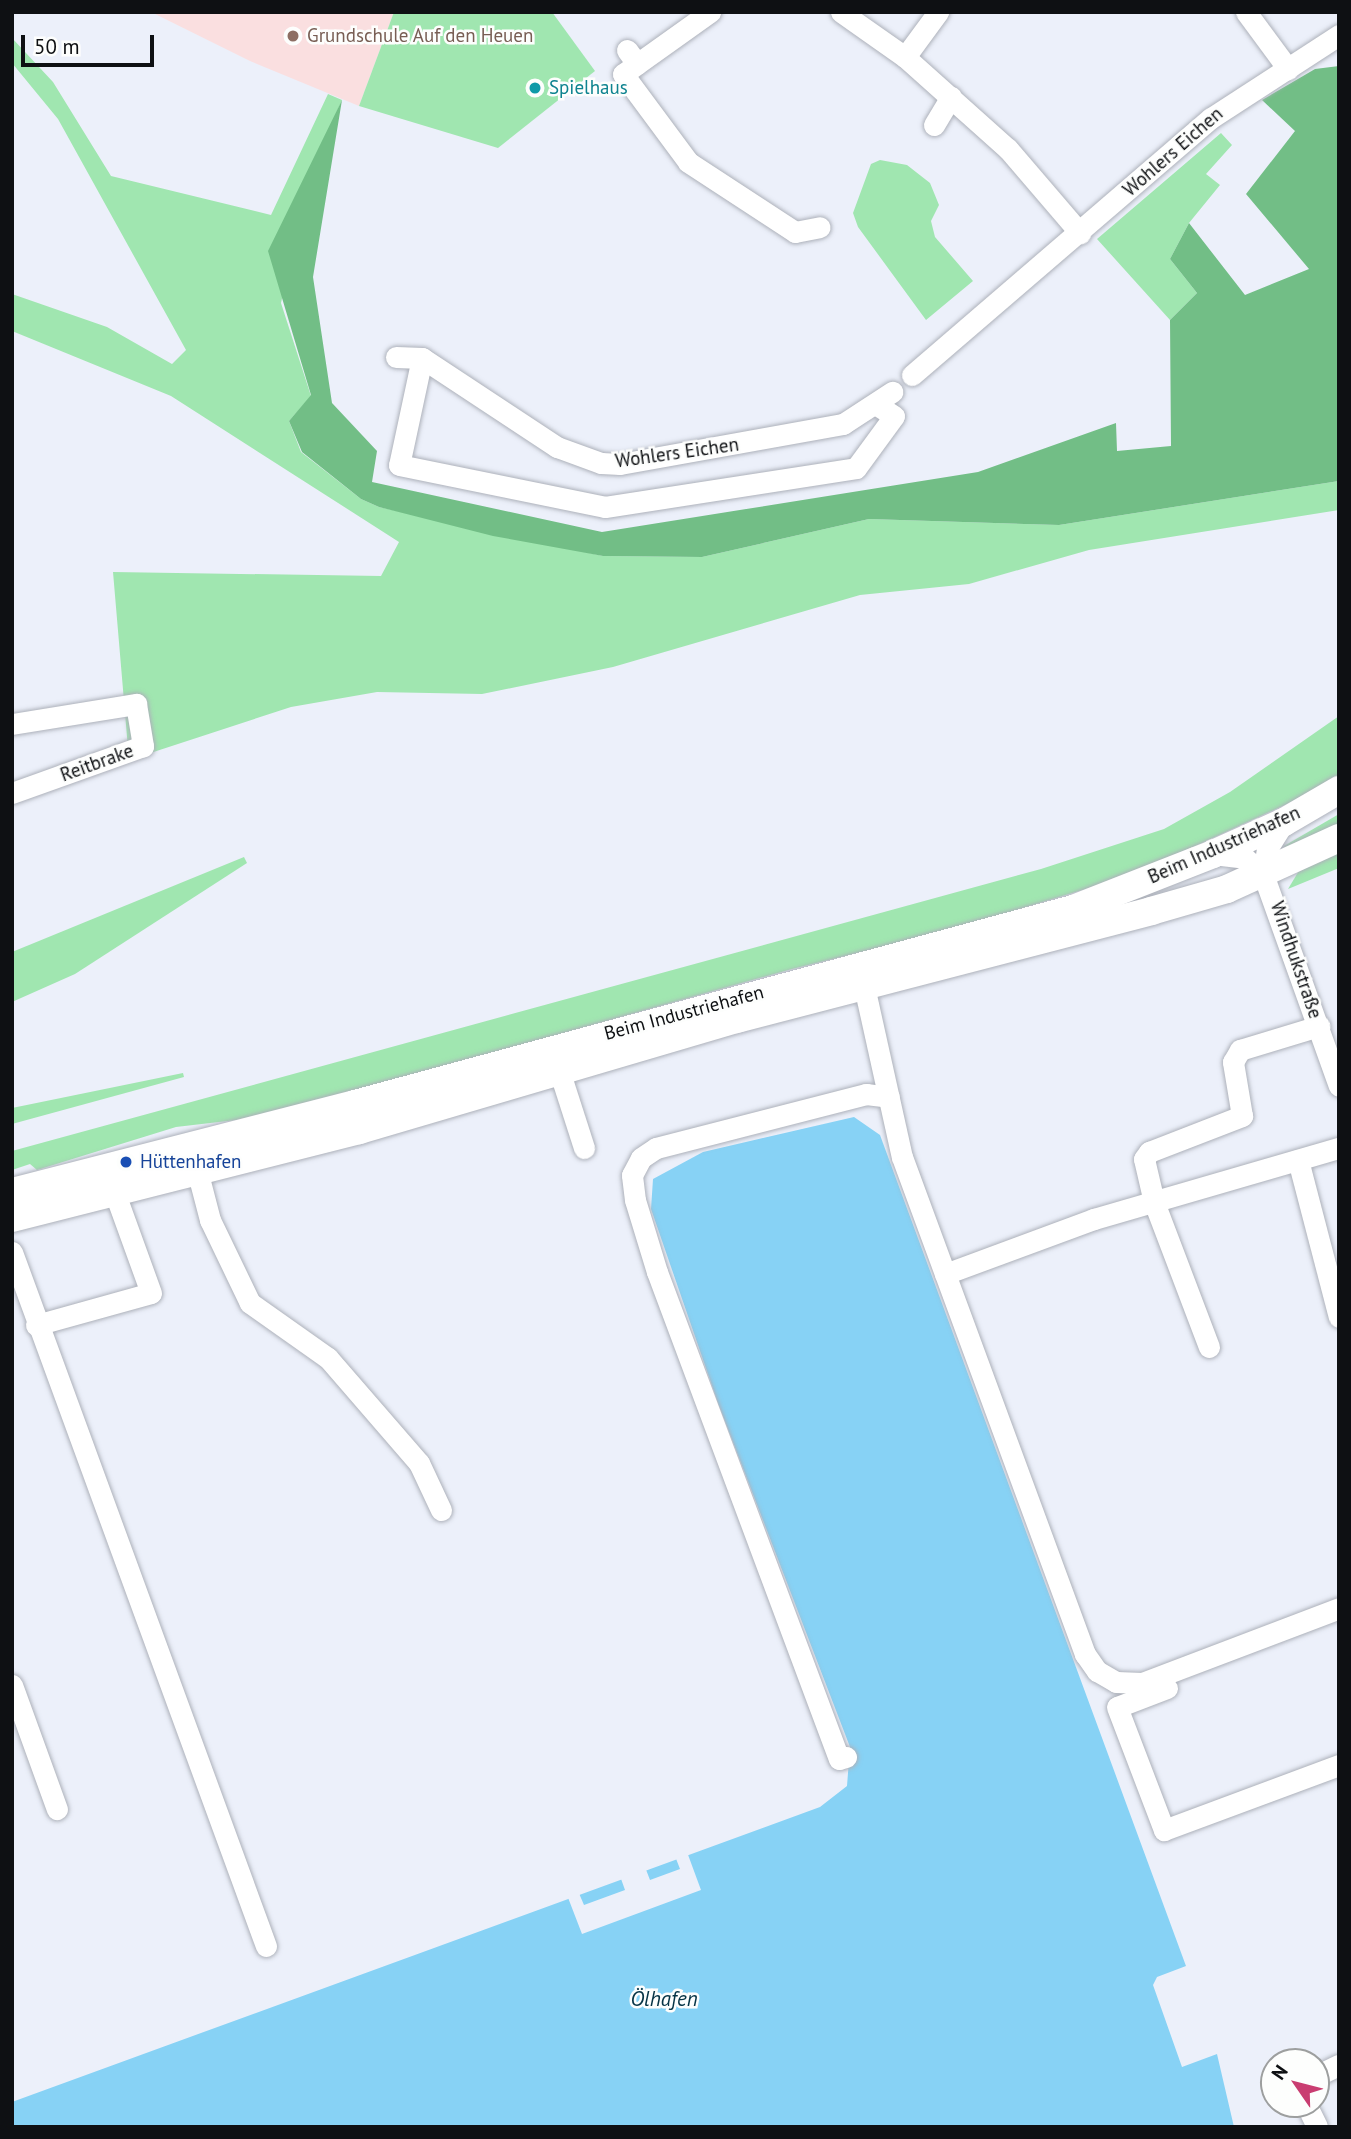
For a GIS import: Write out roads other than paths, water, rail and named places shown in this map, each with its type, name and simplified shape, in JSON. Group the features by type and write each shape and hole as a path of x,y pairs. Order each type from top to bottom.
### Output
{"main road":[{"name":"Beim Industriehafen","path":"12,1192 355,1104 1073,909 1213,854 1284,822 1339,790"},
{"name":"Beim Industriehafen","path":"12,1218 359,1130 559,1070 864,986 1151,912 1263,874 1339,838"}],"street":[{"path":"710,12 632,57 623,74 688,162 794,232 820,227"},
{"path":"841,12 905,57 1008,149 1080,233"},
{"path":"905,57 938,12"},
{"path":"1246,12 1288,69"},
{"name":"Wohlers Eichen","path":"912,375 1239,96 1315,54 1339,35"},
{"name":"Wohlers Eichen","path":"1315,54 1339,50"},
{"path":"934,125 951,97"},
{"path":"396,357 422,358"},
{"name":"Wohlers Eichen","path":"422,358 557,447 601,463 792,436 843,424 884,399 894,416 856,468 605,507 399,465 422,358"},
{"name":"Reitbrake","path":"12,724 136,704 143,746 12,793"},
{"path":"1263,874 1267,849 1284,822"},
{"path":"1213,854 1245,858 1263,874"},
{"name":"Windhukstraße","path":"1263,874 1339,1086"},
{"path":"864,986 902,1157 1085,1654 1097,1671 1116,1682 1142,1683 1339,1608"},
{"path":"1209,1347 1154,1202 1143,1168 1146,1155 1242,1116 1233,1062 1237,1053 1319,1026"},
{"path":"559,1070 584,1148"},
{"path":"846,1757 839,1759 657,1272 635,1200 632,1175 641,1158 656,1148 866,1094 889,1097"},
{"path":"945,1274 1154,1202 1339,1148"},
{"path":"1298,1160 1339,1317"},
{"path":"197,1170 210,1220 250,1303 328,1358 419,1462 441,1510"},
{"path":"36,1325 152,1293 114,1191"},
{"path":"12,1252 36,1325 266,1946"},
{"path":"1339,1623 1116,1707 1164,1830 1339,1765"},
{"path":"12,1685 57,1809"}],"water":[{"name":"Ölhafen","path":"854,1117 880,1135 1186,1966 1157,1977 1153,1985 1182,2067 1217,2054 1234,2127 12,2127 12,2102 820,1807 847,1786 850,1747 718,1403 651,1209 653,1179 703,1152"}],"place":[{"name":"Grundschule Auf den Heuen","path":"293,36"},
{"name":"Spielhaus","path":"535,88"},
{"name":"Hüttenhafen","path":"126,1162"}]}
